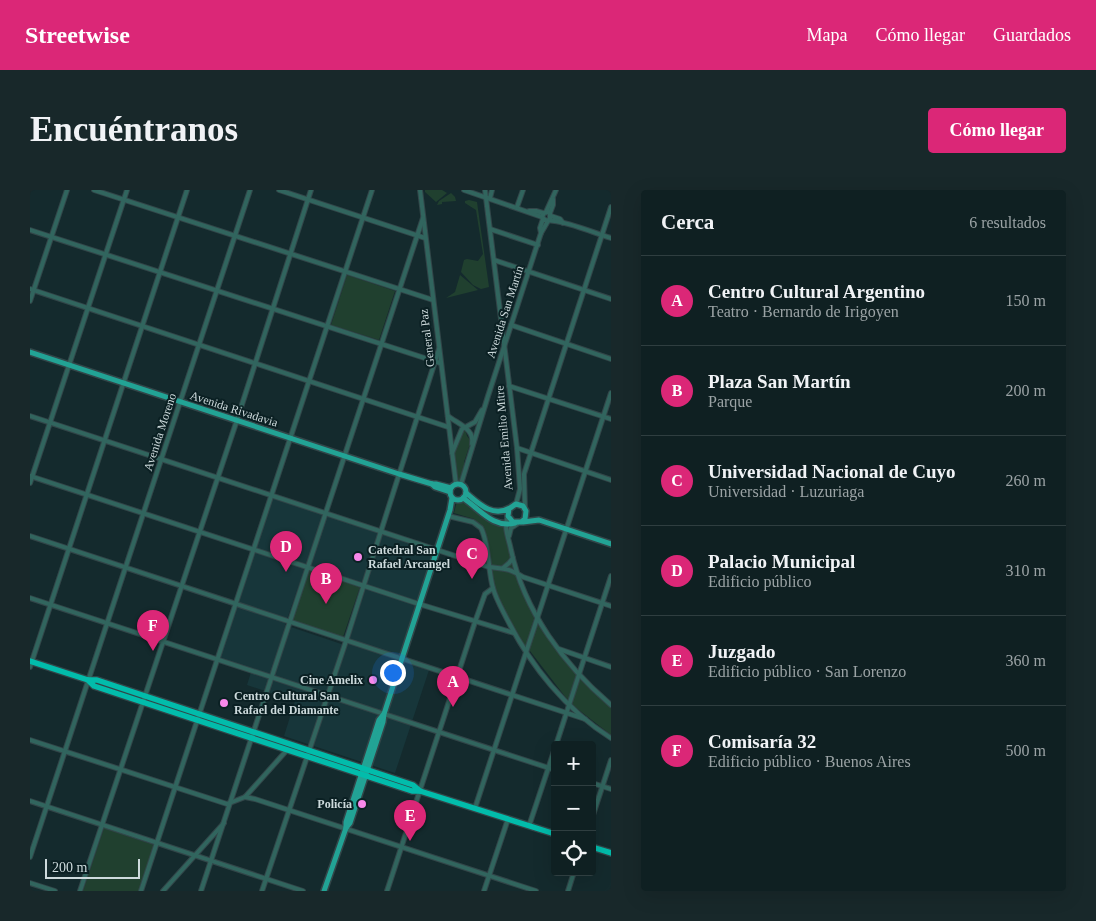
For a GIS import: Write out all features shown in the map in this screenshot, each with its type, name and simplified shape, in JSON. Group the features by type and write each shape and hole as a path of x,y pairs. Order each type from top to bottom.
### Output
{"highway":[{"path":"31,664 88,680 97,680 144,699 364,772 412,791 420,790 551,833"},
{"path":"252,735 287,750 307,753"},
{"path":"596,848 611,853"}],"main road":[{"name":"Avenida Rivadavia","path":"30,352 432,484 435,487 454,491"},
{"path":"454,491 465,488 465,495 488,518 506,525 539,520"},
{"path":"454,491 465,495 488,510 509,509 516,504 522,505 526,511 539,520 611,544"},
{"name":"Avenida San Martín","path":"324,891 346,828 350,823 364,772 383,722 449,513 454,491"},
{"path":"509,509 508,516 511,520 518,522 525,518 526,511"}],"street":[{"path":"30,301 32,289 52,237 67,190"},
{"path":"94,190 433,300"},
{"path":"30,483 127,190"},
{"path":"31,664 187,190"},
{"name":"Avenida Moreno","path":"30,857 250,190"},
{"path":"278,190 426,238"},
{"path":"80,891 122,770 256,364 311,190"},
{"path":"141,891 372,190"},
{"name":"General Paz","path":"420,190 448,416 454,491"},
{"path":"464,190 560,219 563,222 611,238"},
{"name":"Avenida Emilio Mitre","path":"485,190 488,198 516,448 520,489 516,504"},
{"path":"488,198 492,190"},
{"path":"517,207 523,190"},
{"name":"Avenida San Martín","path":"454,491 467,466 556,190"},
{"path":"526,511 523,478 530,453 611,208"},
{"path":"201,891 423,218"},
{"path":"490,229 538,245"},
{"path":"30,230 440,363"},
{"path":"494,260 611,299"},
{"path":"32,289 448,427"},
{"path":"511,325 611,359"},
{"path":"262,891 346,641 439,350"},
{"path":"509,386 611,419"},
{"path":"475,808 611,393"},
{"name":"Avenida San Martín","path":"451,455 464,427 475,422 488,396"},
{"path":"30,416 489,567 503,568 518,573 523,577 611,606"},
{"path":"448,416 468,430 472,438 466,460 467,466"},
{"path":"516,448 611,480"},
{"path":"31,476 363,586 514,633"},
{"path":"449,513 473,522 481,528 493,588 514,633 526,652 569,706 611,738"},
{"path":"508,516 506,525 508,538 526,597 558,649 579,675 611,705"},
{"path":"508,538 511,528 518,522"},
{"path":"30,536 585,719"},
{"path":"503,568 513,558"},
{"path":"557,741 611,576"},
{"path":"387,891 475,622 485,594 493,588"},
{"path":"30,598 551,769"},
{"path":"558,649 611,667"},
{"path":"30,740 224,803 231,803 245,798 255,799 490,876 526,890 536,891"},
{"path":"245,798 287,750"},
{"path":"529,826 551,759"},
{"path":"596,806 611,760"},
{"path":"596,783 611,789"},
{"path":"30,801 303,891"},
{"path":"484,891 508,819"},
{"path":"163,891 225,821"},
{"path":"568,891 573,876"},
{"path":"30,883 55,891"}],"shaded area":[{"path":"272,498 435,551 400,660 429,670 395,773 284,736 295,701 247,685 252,669 220,658","holes":["306,565 367,584 347,646 285,625"]}],"green space":[{"path":"425,190 442,190 447,193 436,202"},
{"path":"451,193 456,201 442,202 442,204 437,205 439,201"},
{"path":"465,201 477,202 489,287 481,289 473,285 461,272 464,260 478,261 483,254 476,210 465,203"},
{"path":"347,275 395,291 379,340 331,325"},
{"path":"460,275 478,290 446,298 455,292"},
{"path":"465,430 471,441 464,462 465,466 461,483 457,482 452,455"},
{"path":"464,500 492,523 504,527 517,576 536,622 580,677 611,706 611,735 570,703 515,633 494,586 485,530 474,519 454,513 457,501"},
{"path":"308,570 360,587 343,637 291,620"},
{"path":"104,828 154,845 139,891 83,891"}],"place":[{"name":"Catedral San Rafael Arcangel","path":"358,557"},
{"name":"Palacio Municipal","path":"286,572"},
{"name":"Universidad Nacional de Cuyo","path":"472,579"},
{"name":"Plaza San Martín","path":"326,604"},
{"name":"Comisaría 32","path":"153,651"},
{"name":"Cine Amelix","path":"373,680"},
{"name":"Centro Cultural San Rafael del Diamante","path":"224,703"},
{"name":"Centro Cultural Argentino","path":"453,707"},
{"name":"Policía","path":"362,804"},
{"name":"Juzgado","path":"410,841"}]}
